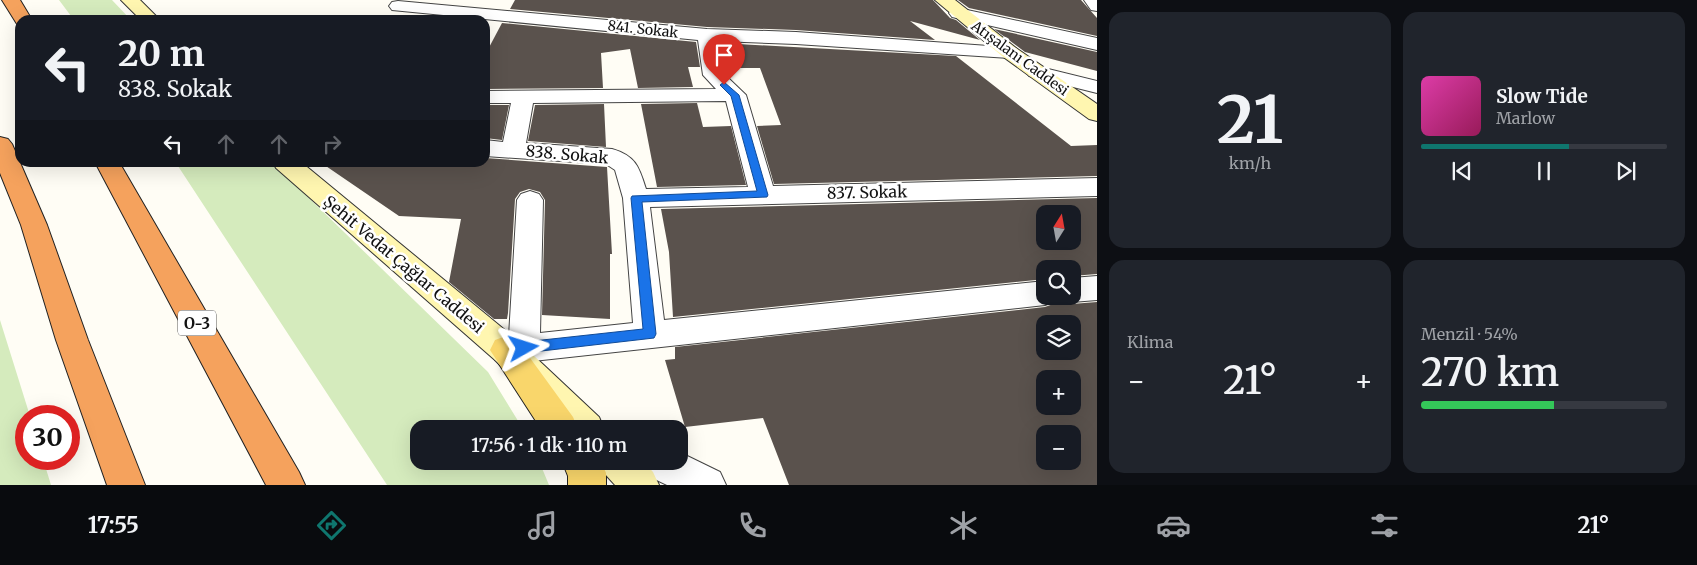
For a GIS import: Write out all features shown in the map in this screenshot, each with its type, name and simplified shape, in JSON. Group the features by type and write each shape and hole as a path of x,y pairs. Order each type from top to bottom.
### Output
{"highway":[{"path":"11,0 20,15"},
{"path":"0,144 34,225 72,340 126,485"},
{"name":"O-3","path":"110,167 286,485"}],"main road":[{"path":"130,0 146,15"},
{"name":"Atışalanı Caddesi","path":"951,6 1036,72 1097,114"},
{"name":"Şehit Vedat Çağlar Caddesi","path":"290,167 515,349"},
{"path":"515,349 571,420"},
{"path":"585,470 587,485"},
{"path":"626,470 640,485"}],"street":[{"path":"1094,0 1097,6"},
{"path":"389,15 400,3"},
{"name":"841. Sokak","path":"400,3 707,36 796,38 1009,52"},
{"path":"951,6 1097,44"},
{"path":"707,36 713,75 735,95 763,195"},
{"path":"1036,72 1097,87"},
{"path":"490,97 735,95"},
{"path":"514,149 523,97"},
{"name":"838. Sokak","path":"490,148 612,156 626,166 636,198 650,334"},
{"name":"837. Sokak","path":"636,198 1097,187"},
{"path":"530,200 515,349 1036,294"},
{"path":"1081,289 1097,288"},
{"path":"676,470 707,485"}],"green space":[{"path":"59,0 112,0 126,15 70,15"},
{"path":"179,167 277,167 488,372 517,420 410,420 410,470 543,470 549,485 387,485"},
{"path":"0,320 27,405 15,405 15,470 46,470 51,485 0,485"}],"building":[{"path":"515,0 933,0 950,18 956,20 980,40 910,21 935,40 796,30 707,27 510,9"},
{"path":"958,0 1081,0 1097,18 1097,36 969,8"},
{"path":"502,23 696,42 700,67 688,67 693,87 638,88 630,49 601,53 603,88 490,89 490,46"},
{"path":"994,29 1097,52 1097,71 1025,52"},
{"path":"720,43 956,56 1071,146 1097,145 1097,176 774,184 757,126 781,125 760,68 724,68"},
{"path":"697,103 703,127 731,126 746,185 657,187 641,104"},
{"path":"604,104 606,147 528,141 535,105"},
{"path":"490,105 509,105 502,140 490,139"},
{"path":"490,158 607,167 612,254 610,254 610,319 542,315 545,200 540,192 529,189 520,192 515,199 507,319 494,319 449,282 461,219 399,216 327,167 490,167"},
{"path":"1097,198 1097,274 1081,275 1081,260 1036,260 1036,280 673,317 669,252 661,209"},
{"path":"1097,302 1097,485 789,485 763,418 688,427 688,420 683,420 665,360 675,359 675,347"}],"route":[{"path":"524,348 650,334 636,198 763,195 735,95 724,85"}]}
